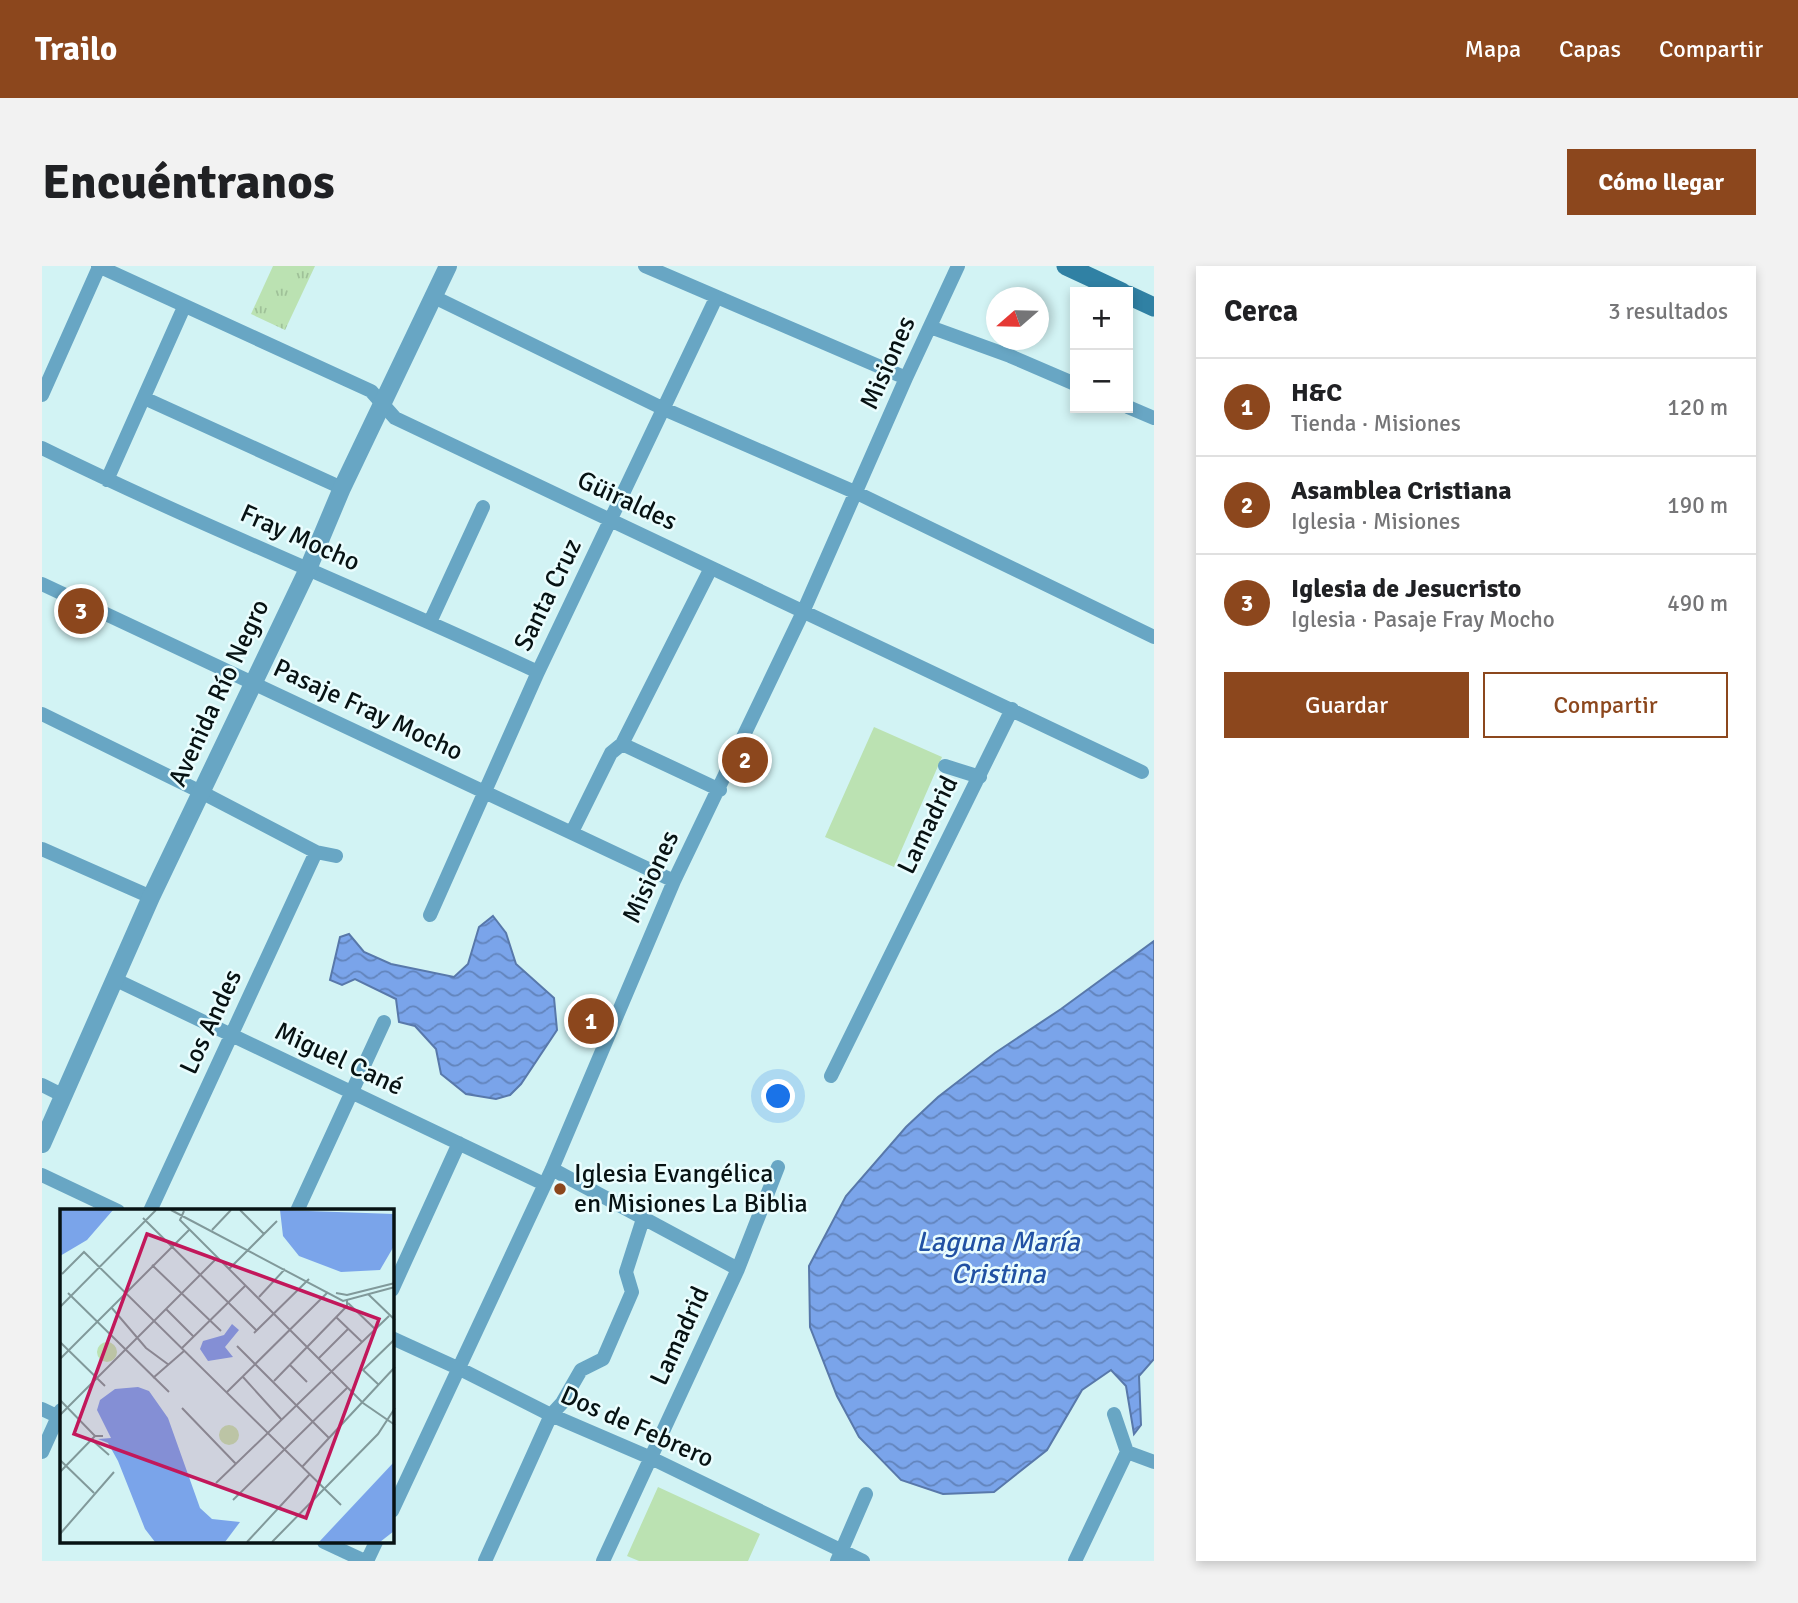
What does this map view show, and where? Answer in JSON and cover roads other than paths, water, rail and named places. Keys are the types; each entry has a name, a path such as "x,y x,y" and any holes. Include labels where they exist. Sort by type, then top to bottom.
{"main road":[{"path":"1066,266 1111,287"},
{"path":"1133,297 1154,307"}],"street":[{"path":"42,395 99,266"},
{"name":"Güiraldes","path":"99,266 371,391 395,418 1142,772"},
{"name":"Avenida Río Negro","path":"42,1144 151,897 448,266"},
{"path":"645,266 906,378"},
{"name":"Misiones","path":"394,1507 552,1169 674,881 720,790 803,612 958,266"},
{"path":"432,296 664,409 857,493 1154,637"},
{"name":"Santa Cruz","path":"430,915 538,672 716,298"},
{"path":"107,480 184,307"},
{"path":"930,327 1010,356 1070,382"},
{"path":"144,398 342,488"},
{"path":"1133,409 1154,418"},
{"name":"Fray Mocho","path":"42,448 107,480 538,672"},
{"path":"430,622 483,507"},
{"path":"572,832 611,753 622,744 711,568"},
{"name":"Pasaje Fray Mocho","path":"42,584 674,881"},
{"name":"Lamadrid","path":"831,1076 1012,709"},
{"path":"42,714 316,852 336,856"},
{"path":"622,744 720,790"},
{"path":"945,766 980,777"},
{"path":"42,849 151,897"},
{"name":"Los Andes","path":"151,1209 316,852"},
{"name":"Miguel Cané","path":"114,979 544,1184"},
{"path":"298,1209 384,1022"},
{"path":"42,1085 64,1096"},
{"path":"394,1286 459,1143"},
{"name":"Lamadrid","path":"603,1561 738,1269 778,1167"},
{"path":"552,1169 738,1269"},
{"path":"42,1175 114,1209"},
{"path":"485,1561 551,1415 562,1403 581,1370 603,1359 632,1292 626,1272 643,1219"},
{"name":"Dos de Febrero","path":"394,1339 460,1368 551,1415 651,1458 839,1556 863,1561"},
{"path":"42,1409 60,1415 42,1452"},
{"path":"1074,1561 1127,1452 1114,1415"},
{"path":"1127,1452 1152,1457"},
{"path":"839,1556 866,1494"},
{"path":"328,1544 366,1561 375,1544"}],"water":[{"path":"493,916 506,933 516,964 554,998 557,1030 521,1084 510,1095 496,1099 466,1094 441,1074 436,1049 415,1026 399,1022 396,999 355,979 342,985 330,980 340,937 349,934 364,952 391,964 454,977 468,964 479,927"},
{"name":"Laguna María Cristina","path":"1154,941 1154,1359 1139,1376 1141,1425 1134,1434 1126,1386 1111,1370 1082,1390 1047,1450 994,1492 943,1494 901,1480 859,1437 837,1396 810,1327 809,1266 846,1196 906,1127 938,1097 995,1053"}],"place":[{"name":"Iglesia de Jesucristo","path":"81,611"},
{"name":"Asamblea Cristiana","path":"745,760"},
{"name":"H&C","path":"591,1021"},
{"name":"Iglesia Evangélica en Misiones La Biblia","path":"560,1189"}]}
